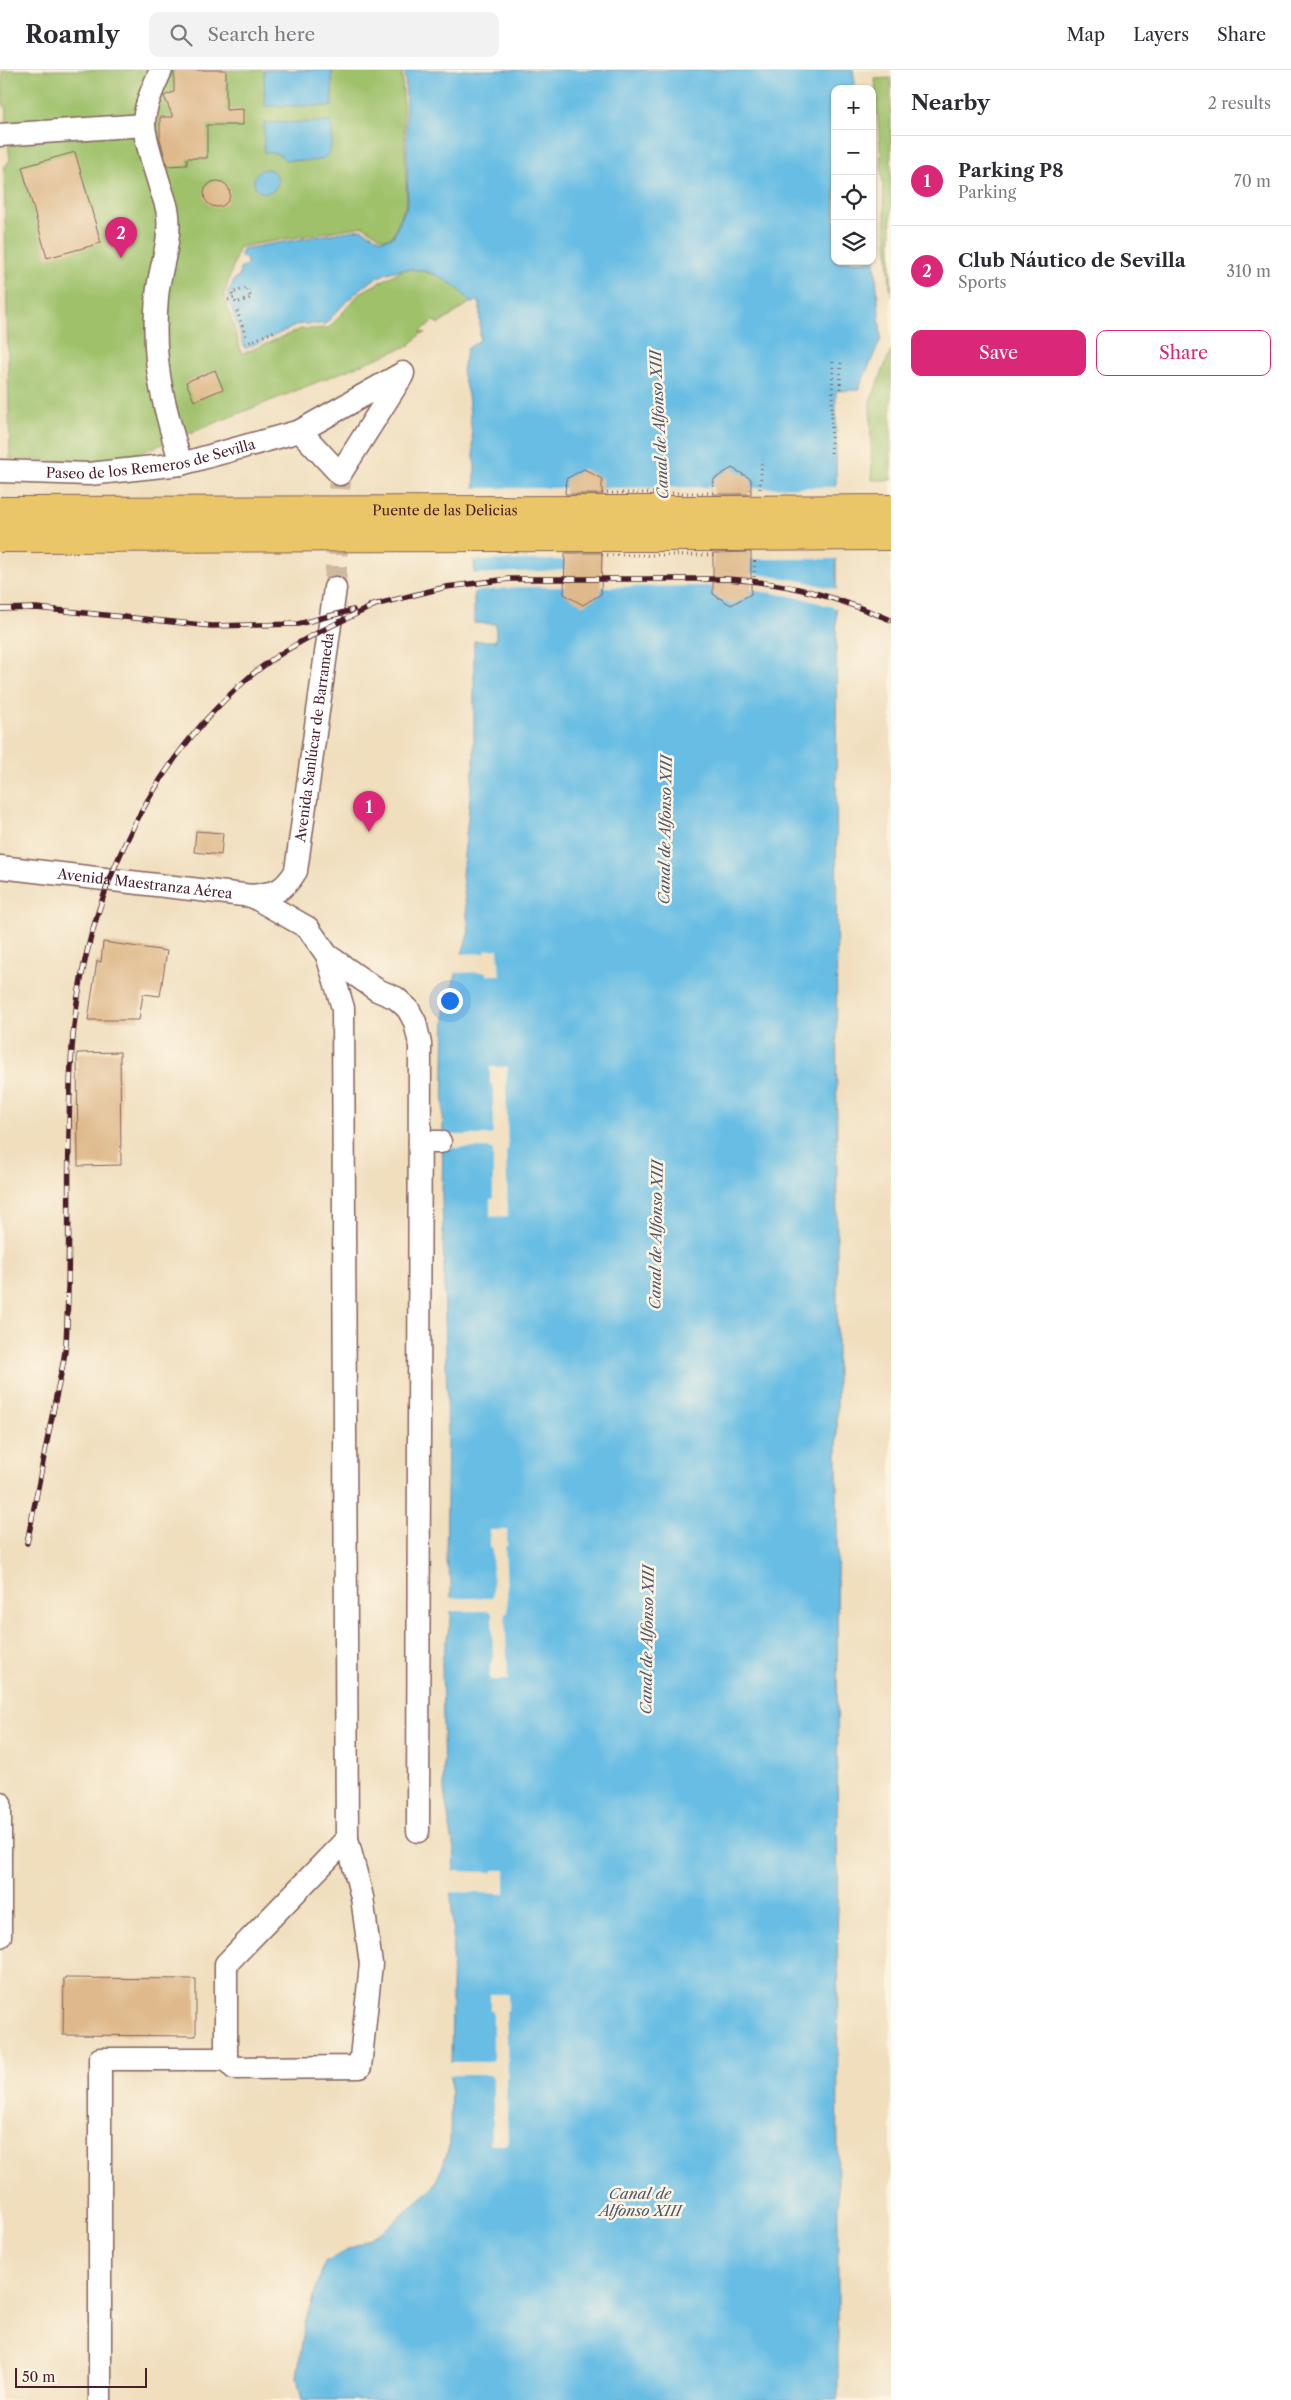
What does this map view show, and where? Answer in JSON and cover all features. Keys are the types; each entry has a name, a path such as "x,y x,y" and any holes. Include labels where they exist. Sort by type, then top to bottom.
{"main road":[{"name":"Puente de las Delicias","path":"0,511 891,509"},
{"name":"Puente de las Delicias","path":"0,538 891,536"}],"street":[{"path":"161,70 152,92 144,125 159,185 166,199 169,217 167,252 157,291 155,354 162,401 181,464"},
{"path":"0,135 144,125"},
{"name":"Paseo de los Remeros de Sevilla","path":"0,471 89,474 181,464 300,431 403,373 340,474 300,431"},
{"name":"Avenida Sanlúcar de Barrameda","path":"287,885 296,871 335,588"},
{"name":"Avenida Maestranza Aérea","path":"0,867 252,896 275,893 287,885"},
{"path":"100,2400 100,2059 226,2060 234,2068 360,2067 371,1964 362,1897 347,1839 344,1008 327,955 308,928 252,896"},
{"path":"327,955 377,990 396,998 408,1009 415,1022 420,1044 430,1142 418,1831"},
{"path":"0,1804 0,1936"},
{"path":"226,2060 226,1964 347,1839"}],"path":[{"path":"248,288 251,298 236,303 234,298 232,293 248,288"},
{"path":"228,300 234,298"},
{"path":"237,311 247,339"},
{"path":"245,344 274,331"},
{"path":"831,453 834,359"},
{"path":"840,389 841,359"}],"green space":[{"path":"2,70 402,70 407,203 392,237 384,239 363,226 239,247 224,295 242,354 301,329 329,328 360,293 404,269 420,270 440,276 457,286 471,302 439,324 433,321 420,332 426,333 421,334 410,345 115,463 10,459 4,168 10,160 6,127 7,109 3,104"},
{"path":"891,78 891,297 876,85 875,79"},
{"path":"891,350 891,480 872,480 870,402"}],"water":[{"path":"264,70 332,70 332,106 265,106"},
{"name":"Canal de Alfonso XIII","path":"405,70 853,70 855,85 831,85 831,265 875,265 881,339 858,390 836,391 838,2400 302,2400 297,2377 305,2322 325,2262 380,2233 434,2186 450,2143 453,1928 451,1894 455,1856 444,1791 442,1660 451,1620 451,1579 446,1563 448,1438 442,1195 445,1011 469,931 462,875 474,760 474,641 496,641 496,624 474,623 475,466 468,395 462,371 467,349 480,340 480,303 476,301 473,304 460,291 432,274 418,270 403,269 373,280 358,291 325,324 300,324 245,349 227,295 235,278 239,278 240,269 247,265 247,260 241,256 242,249 361,229 382,240 393,237 408,203"},
{"path":"332,122 331,147 328,154 323,158 309,161 285,160 276,154 264,153 264,123"},
{"path":"266,169 274,173 278,181 274,189 266,193 258,189 254,181 258,173"}],"pier":[{"path":"732,468 751,488 839,487 839,559 751,559 751,573 802,581 839,590 839,609 802,598 751,590 751,594 731,605 713,594 712,586 602,587 601,594 583,605 564,594 564,587 517,587 472,592 472,574 564,570 565,560 472,560 473,488 565,488 566,479 584,469 602,479 602,488 713,487 714,479"},
{"path":"498,949 500,975 486,975 486,972 454,973 460,954 485,953 486,950"},
{"path":"490,1067 508,1067 506,1084 508,1150 506,1150 508,1216 490,1217 490,1199 493,1199 493,1150 490,1148 448,1148 448,1135 490,1135 493,1133 493,1084 490,1084"},
{"path":"490,1530 507,1530 507,1546 505,1547 508,1613 505,1613 508,1680 490,1680 490,1663 493,1662 492,1613 490,1611 449,1611 449,1598 489,1598 493,1596"},
{"path":"493,1870 505,1870 505,1894 448,1892 451,1871 493,1872"},
{"path":"490,1994 508,1994 508,2010 506,2011 508,2077 506,2077 508,2144 490,2144 491,2127 493,2126 493,2077 490,2075 448,2075 448,2062 490,2062 493,2060 493,2011 490,2011"}],"building":[{"path":"174,70 226,70 226,110 243,109 243,125 207,125 207,158 187,158 187,165 167,166 160,139 160,117 173,117 164,96 174,92"},
{"path":"75,152 101,243 47,258 22,167"},
{"path":"217,181 226,185 230,194 226,203 217,207 208,203 204,194 208,185"},
{"path":"215,370 223,389 194,401 186,382"},
{"path":"732,468 751,479 751,494 713,494 714,479"},
{"path":"584,469 602,479 602,494 565,494 566,479"},
{"path":"751,552 751,594 731,605 713,594 713,553"},
{"path":"565,553 602,553 601,594 583,605 564,594"},
{"path":"196,831 223,833 221,855 194,852"},
{"path":"103,942 167,951 160,996 143,994 139,1020 88,1020 97,961 101,962"},
{"path":"120,1052 121,1165 78,1166 77,1053"},
{"path":"64,1978 196,1979 196,2036 63,2035"}],"tunnel":[{"path":"335,588 340,474"}],"railway":[{"path":"370,606 446,587 509,579 727,579 791,587 849,604 891,620"},
{"path":"27,1543 65,1352 68,1306 69,1122 72,1048 78,996 89,945 104,895 124,846 148,800 177,756 210,716 247,679 277,656 309,637 377,604"},
{"path":"0,609 36,608 212,626 298,624 353,610"}],"place":[{"name":"Club Náutico de Sevilla","path":"121,258"},
{"name":"Parking P8","path":"369,832"}]}
